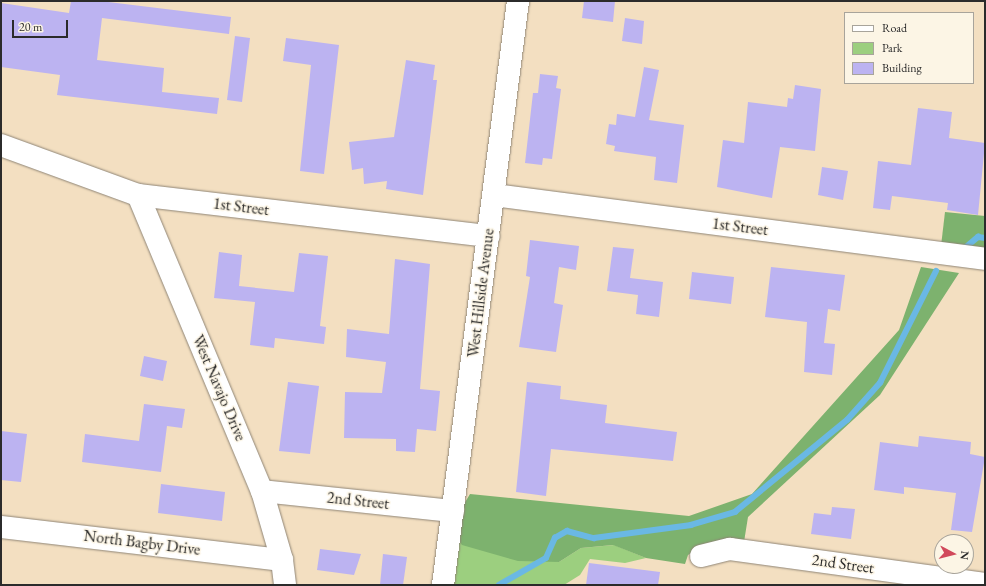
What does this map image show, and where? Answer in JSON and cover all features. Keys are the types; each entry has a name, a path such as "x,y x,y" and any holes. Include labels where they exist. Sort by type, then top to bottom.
{"street":[{"name":"West Hillside Avenue","path":"443,585 518,1"},
{"name":"1st Street","path":"1,145 138,195 489,236"},
{"name":"West Navajo Drive","path":"138,195 262,491 282,560 285,585"},
{"name":"1st Street","path":"494,195 985,259"},
{"name":"2nd Street","path":"262,491 453,511"},
{"name":"North Bagby Drive","path":"1,526 282,560"},
{"name":"2nd Street","path":"701,556 730,549 985,584"}],"green space":[{"path":"945,212 985,216 985,252 941,246"},
{"path":"921,267 959,273 880,395 748,517 744,542 701,547 688,555 685,564 646,558 613,545 581,548 559,562 518,561 462,545 455,535 458,514 470,494 689,516 752,494 899,330"},
{"path":"455,535 559,562 581,548 614,545 646,558 625,563 590,559 580,575 564,585 450,585"}],"building":[{"path":"71,1 100,1 231,17 229,34 102,18 97,60 164,68 162,92 219,98 217,114 57,95 60,75 1,67 1,3 69,13"},
{"path":"584,1 615,1 613,22 582,18"},
{"path":"625,18 644,21 642,44 622,41"},
{"path":"235,36 250,38 242,102 227,100"},
{"path":"286,38 339,45 324,174 300,171 311,65 283,61"},
{"path":"406,60 435,65 433,80 437,80 423,195 386,189 387,181 364,184 363,168 352,170 349,142 394,137"},
{"path":"644,67 659,70 649,120 684,125 677,183 654,180 656,157 614,151 615,146 606,144 609,124 616,125 617,114 635,117"},
{"path":"540,74 558,76 556,88 561,89 552,159 543,158 542,165 525,163 533,93 538,93"},
{"path":"795,85 821,89 815,151 780,147 772,198 717,187 723,140 744,143 748,102 787,107 788,98 793,99"},
{"path":"918,108 952,112 949,138 985,143 978,215 947,210 948,203 892,196 890,210 873,208 878,161 911,165"},
{"path":"822,167 848,171 843,200 818,195"},
{"path":"530,240 579,246 576,270 559,267 554,303 563,305 556,352 519,347 530,277 526,276"},
{"path":"613,247 634,249 630,278 663,282 659,317 636,314 638,295 607,291"},
{"path":"219,252 242,255 239,286 294,292 299,253 328,256 320,326 326,327 324,344 275,338 274,348 250,345 255,302 214,298"},
{"path":"395,259 430,264 420,389 440,391 436,431 417,429 415,452 396,451 396,439 344,438 345,392 382,393 386,362 346,357 347,329 389,334"},
{"path":"771,267 845,275 840,311 828,309 824,343 835,344 832,375 804,372 807,322 765,317"},
{"path":"692,272 734,277 731,304 689,299"},
{"path":"144,356 167,361 163,381 140,376"},
{"path":"288,382 319,386 310,454 279,451"},
{"path":"527,382 561,386 560,399 607,405 605,423 677,432 673,461 551,449 546,496 516,492"},
{"path":"144,404 185,409 182,428 167,426 161,472 82,462 85,434 139,441"},
{"path":"1,431 27,434 21,482 1,480"},
{"path":"919,436 971,442 970,454 985,457 972,532 951,530 956,493 904,487 904,494 874,490 880,442 918,447"},
{"path":"161,484 225,492 222,521 158,513"},
{"path":"832,507 855,509 851,539 811,534 814,513 831,515"},
{"path":"320,549 361,554 354,575 317,570"},
{"path":"383,554 407,557 403,585 380,585"},
{"path":"589,563 660,572 658,585 586,585"}],"waterway":[{"path":"966,247 978,237 985,238"},
{"path":"499,585 546,558 555,538 567,531 594,538 691,525 735,512 847,420 880,383 936,271"}]}
